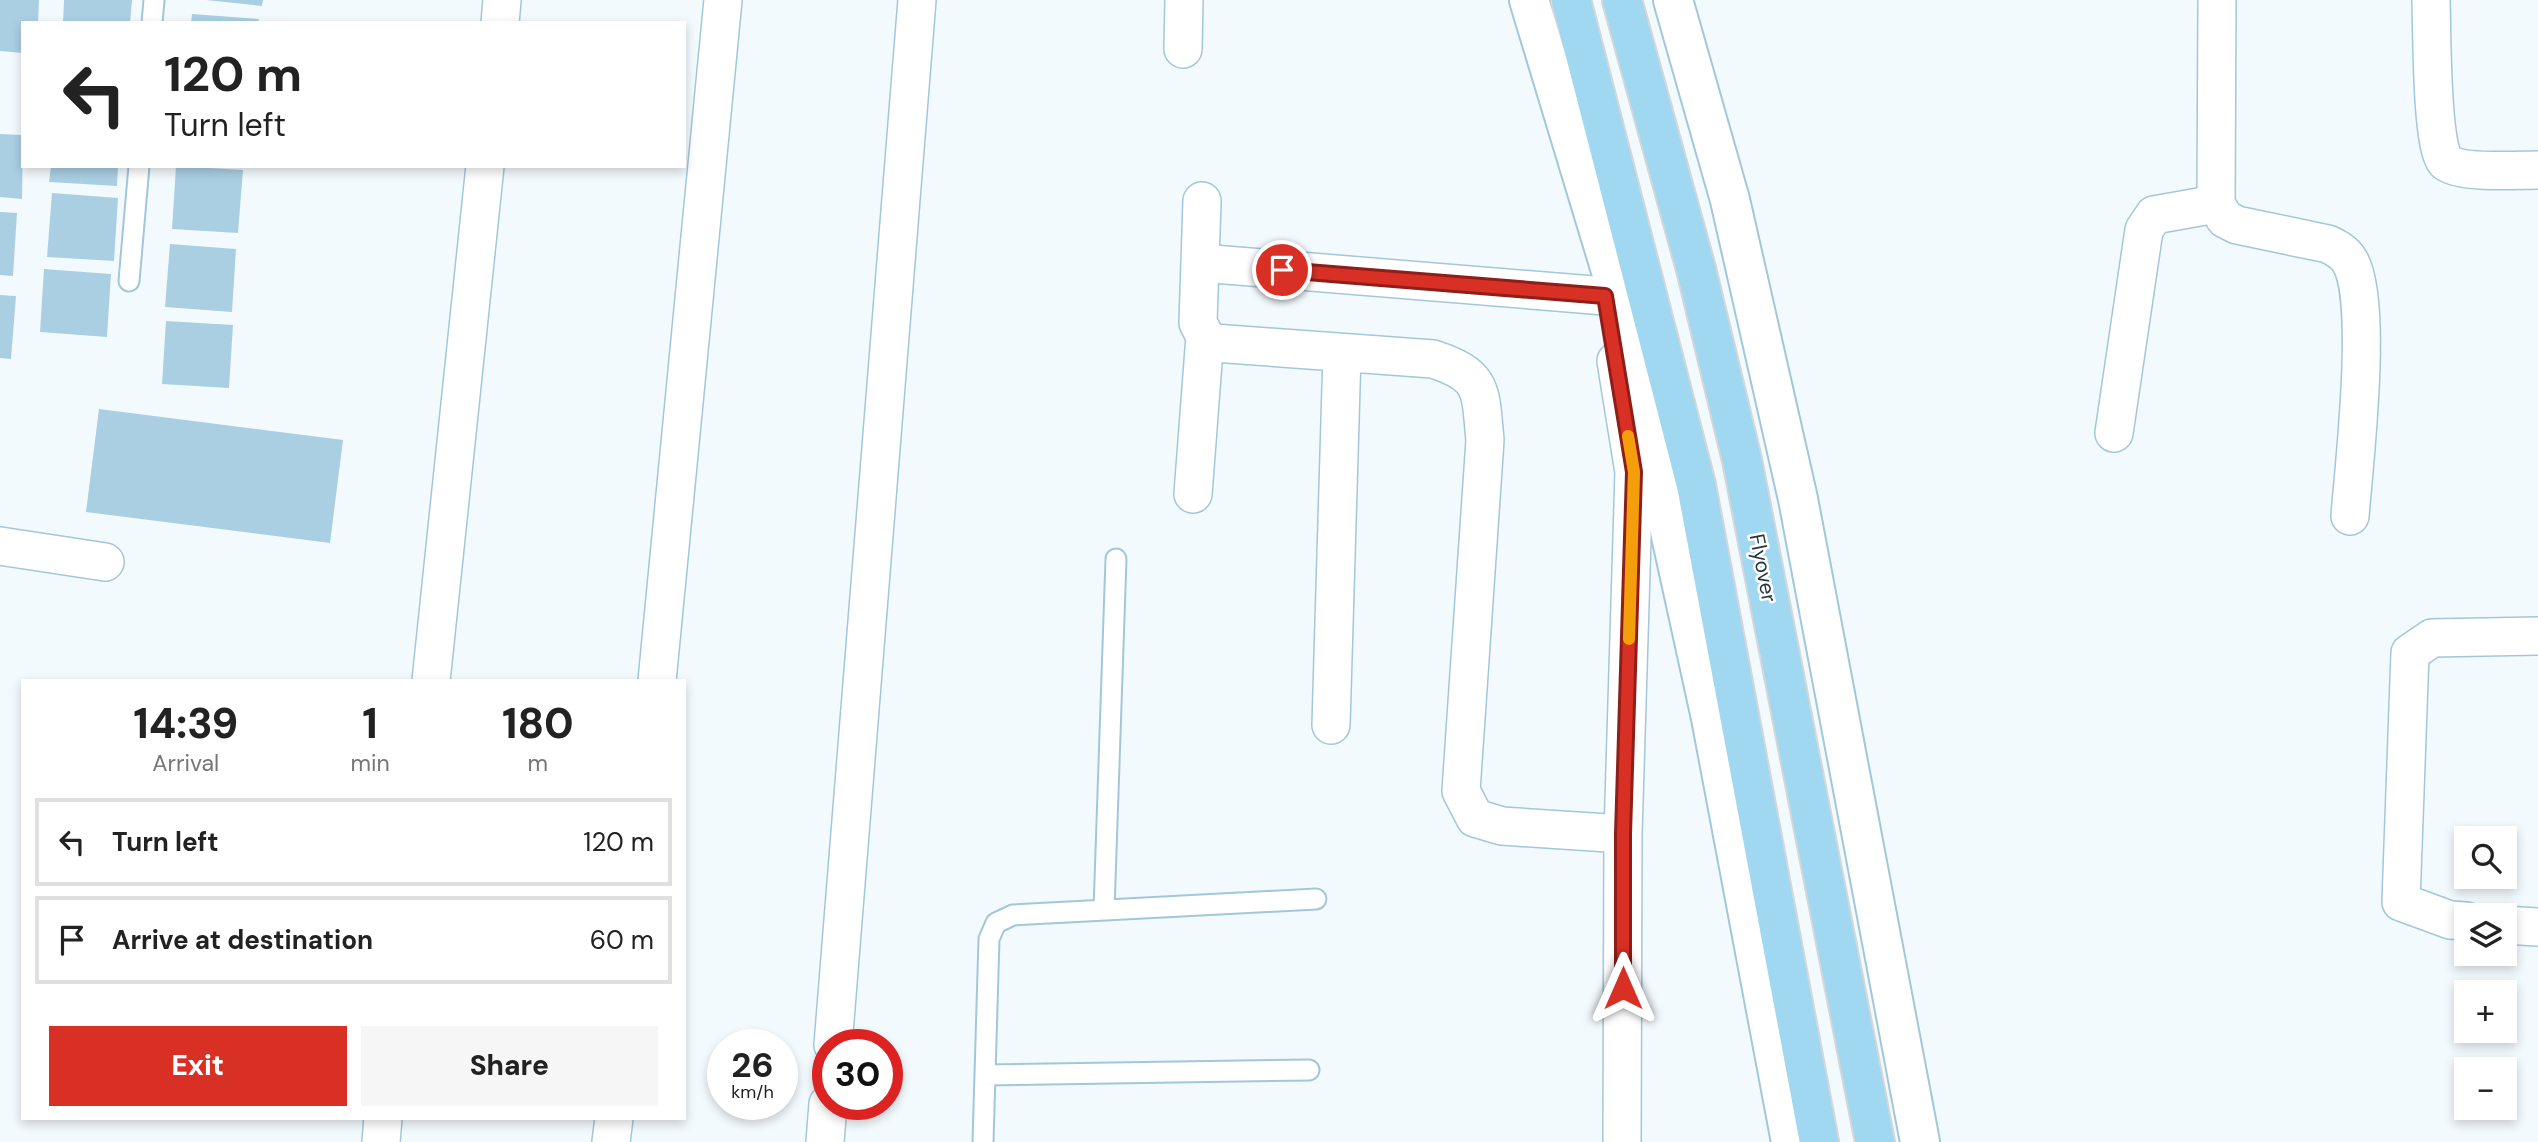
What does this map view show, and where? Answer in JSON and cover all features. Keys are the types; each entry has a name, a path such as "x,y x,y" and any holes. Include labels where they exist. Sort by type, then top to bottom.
{"main road":[{"path":"1571,0 1696,485 1819,1142"},
{"name":"Flyover","path":"1622,0 1696,269 1742,460 1875,1142"}],"street":[{"path":"500,21 502,0"},
{"path":"657,679 723,0"},
{"path":"834,1029 918,0"},
{"path":"1183,49 1184,0"},
{"path":"1530,0 1612,295 1712,718 1791,1142"},
{"path":"1673,0 1730,200 1798,499 1920,1142"},
{"path":"2217,0 2216,204 2225,219 2237,225 2328,244 2341,251 2350,261 2362,324 2350,516"},
{"path":"2431,0 2436,121 2442,157 2447,163 2466,168 2538,170"},
{"path":"431,679 485,168"},
{"path":"1202,201 1198,323 1205,336 1214,343 1433,359 1461,368 1480,390 1485,440 1461,792 1475,818 1502,826 1623,834"},
{"path":"2114,433 2144,230 2154,215 2216,204"},
{"path":"1200,263 1612,295"},
{"path":"1612,295 1634,472 1623,834 1622,1142"},
{"path":"1193,494 1205,336"},
{"path":"1331,725 1342,353"},
{"path":"0,546 104,562"},
{"path":"2454,920 2401,902 2410,653 2432,638 2538,636"},
{"path":"2517,926 2538,927"},
{"path":"380,1142 383,1120"},
{"path":"611,1142 614,1120"},
{"path":"825,1142 827,1120"}],"lane":[{"path":"152,21 154,0"},
{"path":"129,281 139,168"},
{"path":"1104,910 1116,559"},
{"path":"983,1142 989,939 996,923 1013,915 1316,899"},
{"path":"985,1075 1309,1070"}],"building":[{"path":"0,0 39,0 38,21 21,21 21,53 0,51"},
{"path":"64,0 132,0 130,21 63,21"},
{"path":"206,0 263,0 262,6"},
{"path":"192,14 259,19 258,21 191,21"},
{"path":"0,134 21,135 22,199 0,197"},
{"path":"51,168 118,168 117,186 49,182"},
{"path":"176,168 243,170 238,233 172,229"},
{"path":"52,193 118,198 114,261 47,257"},
{"path":"0,212 17,213 13,276 0,275"},
{"path":"170,244 236,249 232,312 165,307"},
{"path":"44,269 111,274 107,337 40,332"},
{"path":"0,295 16,296 11,359 0,358"},
{"path":"166,321 233,325 229,388 162,384"},
{"path":"99,409 343,440 330,543 86,512"}],"slow traffic":[{"path":"1628,436 1634,472 1629,639"}],"route":[{"path":"1282,270 1605,296 1634,472 1623,834 1623,988"}]}
